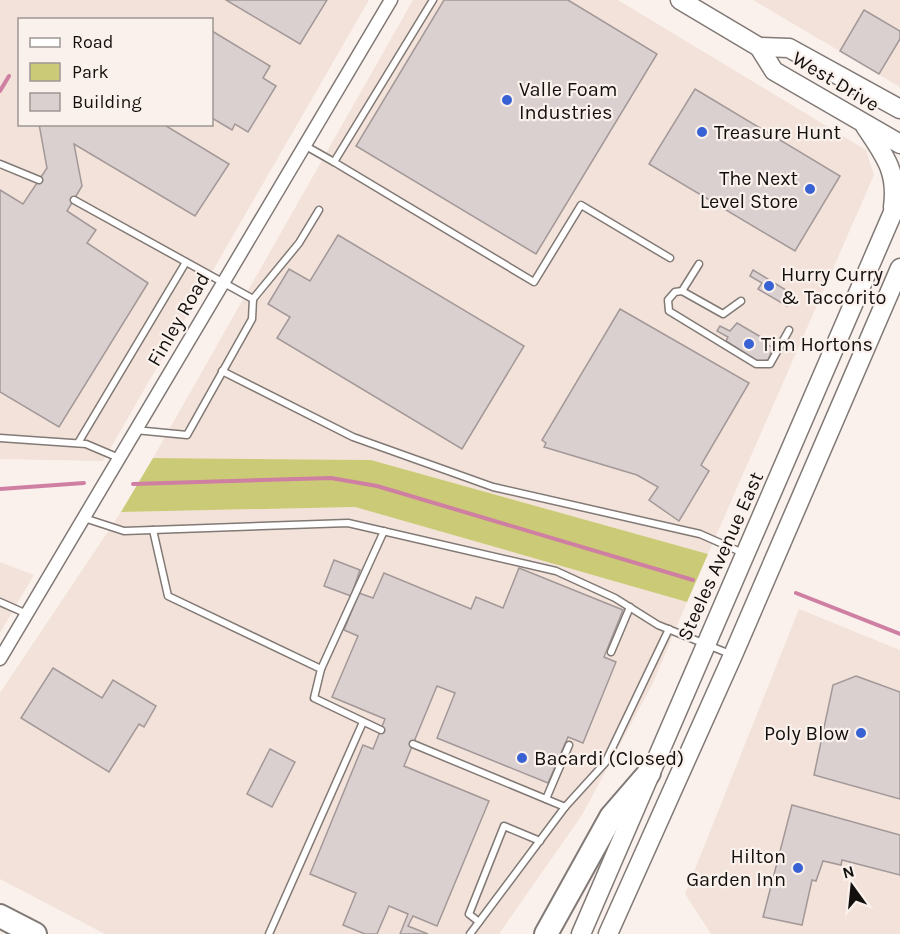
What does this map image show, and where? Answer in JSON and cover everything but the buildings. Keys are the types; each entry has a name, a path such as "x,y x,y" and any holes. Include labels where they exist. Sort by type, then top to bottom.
{"highway":[{"path":"546,934 611,817 649,773"},
{"path":"0,916 34,934"}],"main road":[{"name":"West Drive","path":"680,0 759,47 774,71 900,144"},
{"name":"West Drive","path":"759,47 789,48 895,102"},
{"path":"864,124 888,163 896,187 891,216"},
{"name":"Steeles Avenue East","path":"581,934 900,196"},
{"path":"608,934 733,655 900,268"}],"street":[{"name":"Finley Road","path":"0,659 391,0"}],"lane":[{"path":"334,162 433,0"},
{"path":"304,145 534,282 581,205 670,258"},
{"path":"0,164 39,180"},
{"path":"74,200 253,299"},
{"path":"135,430 187,435 252,320 253,299 299,243 319,210"},
{"path":"78,443 186,262"},
{"path":"682,291 699,264"},
{"path":"741,301 723,314 682,291 675,292 668,300 669,311 756,364 770,364 789,330"},
{"path":"222,371 352,438 493,487 700,534 746,554"},
{"path":"0,438 86,444 119,458"},
{"path":"84,518 124,531 348,523 556,570 669,629 733,655"},
{"path":"153,530 168,596 321,669"},
{"path":"381,730 314,698 321,669 384,531"},
{"path":"0,602 27,614"},
{"path":"610,652 630,607"},
{"path":"470,934 566,807 605,763 669,629"},
{"path":"269,934 363,722"},
{"path":"413,744 566,807"},
{"path":"546,799 569,746"},
{"path":"479,922 470,914 504,826 540,841"}],"shaded area":[{"path":"0,0 369,0 103,461 0,459"},
{"path":"413,0 618,0 866,150 874,175 708,554 371,460 153,458"},
{"path":"753,0 900,0 900,87"},
{"path":"355,507 687,602 653,683 582,815 499,934 105,934 0,879 0,693 121,512"},
{"path":"0,562 34,575 0,633"},
{"path":"799,609 900,650 900,934 711,934 685,894"}],"green space":[{"path":"153,458 371,460 708,554 687,602 355,507 121,512"}],"waterway":[{"path":"0,91 9,76"},
{"path":"133,484 331,478 377,486 693,580"},
{"path":"0,489 84,483"},
{"path":"796,593 900,634"}],"place":[{"name":"Valle Foam Industries","path":"507,100"},
{"name":"Treasure Hunt","path":"702,132"},
{"name":"The Next Level Store","path":"810,189"},
{"name":"Hurry Curry & Taccorito","path":"769,286"},
{"name":"Tim Hortons","path":"749,344"},
{"name":"Poly Blow","path":"861,733"},
{"name":"Bacardi (Closed)","path":"522,758"},
{"name":"Hilton Garden Inn","path":"798,868"}]}
